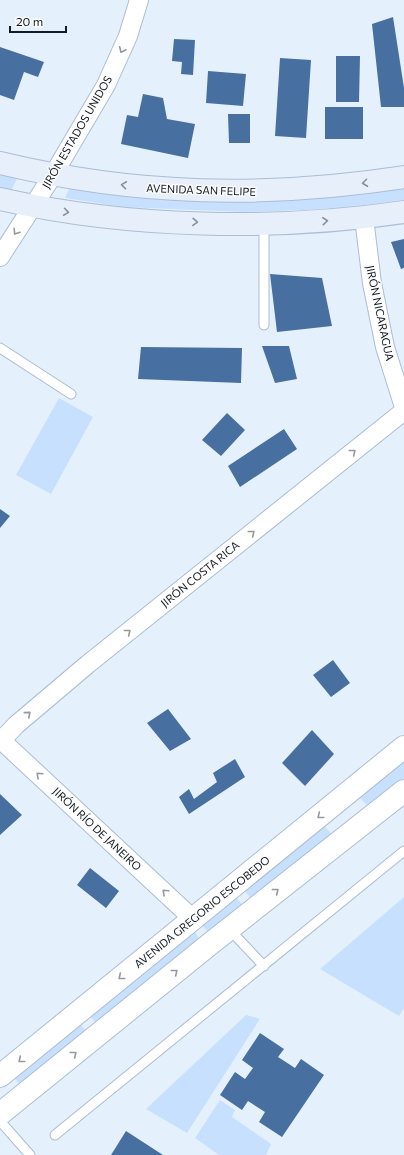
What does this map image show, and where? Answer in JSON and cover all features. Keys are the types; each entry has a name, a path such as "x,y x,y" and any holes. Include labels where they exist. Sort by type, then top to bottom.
{"main road":[{"name":"AVENIDA SAN FELIPE","path":"0,163 53,175 172,190 259,192 316,188 404,177"},
{"path":"0,199 86,215 212,223 321,222 404,212"}],"street":[{"name":"JIRÓN ESTADOS UNIDOS","path":"0,257 53,175 106,85 128,36 139,0"},
{"name":"JIRÓN NICARAGUA","path":"364,218 372,283 385,347 404,407"},
{"name":"JIRÓN COSTA RICA","path":"0,740 88,664 404,411"},
{"name":"JIRÓN RÍO DE JANEIRO","path":"0,740 193,919"},
{"name":"AVENIDA GREGORIO ESCOBEDO","path":"0,1076 404,747"},
{"path":"363,780 360,792 365,803 370,807 383,808"},
{"path":"0,1114 229,929 404,791"},
{"path":"338,801 348,801 356,807 361,815 360,825"}],"lane":[{"path":"264,223 264,325"},
{"path":"0,348 71,394"},
{"path":"55,1135 404,851"},
{"path":"229,929 264,966"},
{"path":"0,1121 30,1155"}],"shaded area":[{"path":"0,165 21,170 11,191 0,188"},
{"path":"74,178 122,184 404,178 404,200 333,209 245,212 123,207 65,198"},
{"path":"59,398 93,417 51,494 16,475"},
{"path":"404,759 404,778 369,807 359,797"},
{"path":"322,823 335,838 254,902 243,889"},
{"path":"234,895 245,908 212,936 201,924"},
{"path":"404,897 404,1008 399,1016 320,969"},
{"path":"193,929 201,941 97,1024 86,1012"},
{"path":"246,1015 260,1019 187,1133 146,1109"},
{"path":"75,1018 86,1031 21,1086 10,1072"},
{"path":"220,1100 235,1110 232,1117 271,1144 266,1155 219,1155 195,1138"}],"building":[{"path":"393,17 404,88 404,107 381,107 372,24"},
{"path":"174,39 195,40 193,75 181,74 182,62 172,61"},
{"path":"0,47 44,62 38,77 24,72 14,100 0,95"},
{"path":"336,56 360,56 359,102 336,102"},
{"path":"280,58 311,60 306,138 275,136"},
{"path":"208,71 246,74 243,106 206,103"},
{"path":"143,94 163,98 167,119 195,124 188,158 121,144 127,115 138,117"},
{"path":"325,107 363,107 363,139 325,139"},
{"path":"228,114 250,114 250,143 229,143"},
{"path":"404,239 404,268 401,269 391,242"},
{"path":"270,274 322,278 332,326 277,332"},
{"path":"262,346 289,346 297,379 275,383"},
{"path":"141,347 242,348 241,383 138,379"},
{"path":"227,413 245,430 221,456 202,440"},
{"path":"284,429 297,449 240,487 228,466"},
{"path":"0,509 10,516 0,528"},
{"path":"333,660 350,683 331,697 313,675"},
{"path":"168,709 191,739 170,751 147,723"},
{"path":"312,730 334,754 305,786 282,763"},
{"path":"235,759 245,777 189,814 179,797 189,789 194,799 217,782 213,773"},
{"path":"0,794 22,815 0,835"},
{"path":"90,868 119,891 106,908 77,885"},
{"path":"260,1033 284,1049 278,1057 295,1068 301,1059 324,1075 282,1137 259,1122 265,1112 248,1101 242,1110 220,1095 235,1072 245,1079 253,1068 242,1060"},
{"path":"126,1131 163,1155 111,1155"}]}
